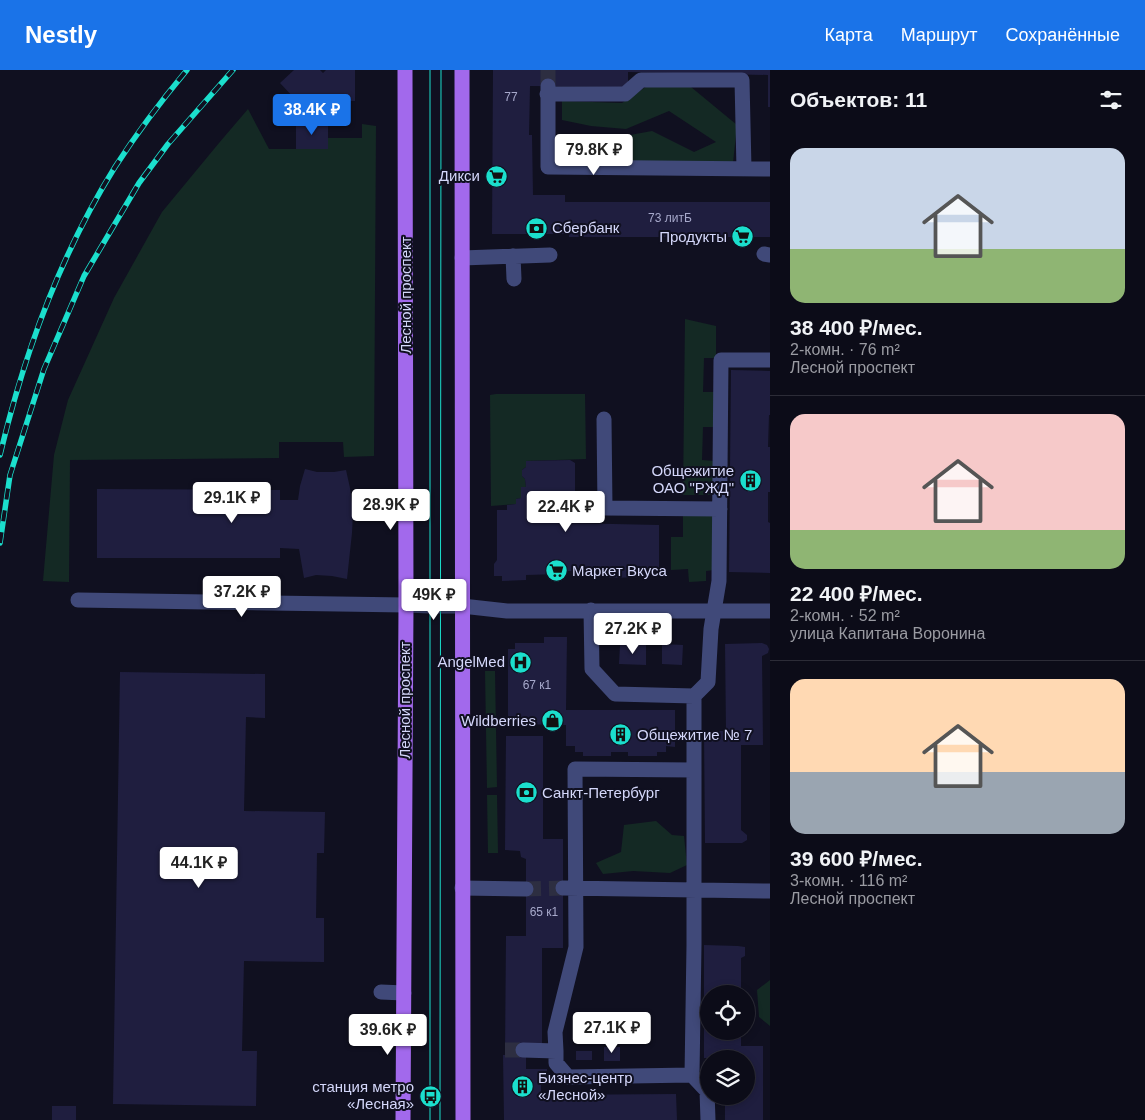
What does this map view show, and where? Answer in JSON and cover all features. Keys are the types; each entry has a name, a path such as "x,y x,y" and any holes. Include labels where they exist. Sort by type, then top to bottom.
{"main road":[{"name":"Лесной проспект","path":"403,1120 406,605 405,70"},
{"path":"462,70 463,1120"}],"street":[{"path":"744,169 742,80 641,80 625,94 547,90 548,167 744,169 770,169"},
{"path":"462,258 550,255"},
{"path":"514,256 514,279"},
{"path":"708,1120 707,1091 692,1075 694,696 708,682 713,610 719,581 721,360 770,360"},
{"path":"604,419 605,508 720,509"},
{"path":"78,600 462,606 507,611 770,611"},
{"path":"591,610 592,669 615,694 694,696"},
{"path":"692,1075 568,1077 556,1063 555,1032 576,947 570,888 575,769 694,770"},
{"path":"462,888 526,889"},
{"path":"570,888 770,891"},
{"path":"380,992 404,993"},
{"path":"523,1050 556,1051"}],"green space":[{"path":"650,84 691,87 737,125 733,163 591,161 586,134 619,137 652,131 694,152 716,142 669,111 626,129 591,126 562,120 562,101 622,103"},
{"path":"248,109 269,149 328,149 328,138 362,138 362,124 376,126 374,456 344,457 343,442 279,442 279,458 70,460 69,582 43,581 54,455 68,400 114,298 162,212"},
{"path":"685,319 716,326 716,358 704,358 703,392 715,392 715,427 703,427 702,460 714,461 715,495 683,495"},
{"path":"585,394 586,459 526,461 526,467 522,470 522,476 525,479 526,487 521,488 521,498 516,499 516,504 491,506 490,395"},
{"path":"683,509 715,509 714,570 706,571 706,581 689,582 688,569 671,570 671,537 683,537"},
{"path":"485,671 495,671 497,787 487,788"},
{"path":"487,795 497,795 498,853 488,853"},
{"path":"656,821 672,835 684,836 687,865 670,873 633,871 603,874 596,863 621,852 624,825"},
{"path":"770,980 770,1026 759,1017 757,990"}],"building":[{"path":"294,70 320,70 323,73 326,70 355,70 355,101 290,102 294,98 280,83"},
{"path":"493,70 770,70 770,107 768,107 768,75 628,72 628,87 530,86 529,135 532,135 533,195 565,195 565,202 770,202 770,237 569,237 569,234 492,234"},
{"path":"296,124 328,124 328,149 296,149"},
{"name":"Общежитие ОАО \"РЖД\"","path":"731,370 770,371 768,447 770,447 770,492 768,492 768,522 770,523 770,573 729,572"},
{"path":"570,460 575,463 575,494 570,493 568,523 659,525 659,572 649,572 649,577 606,578 605,571 562,571 560,574 526,575 526,580 502,581 502,576 494,576 494,564 497,560 497,510 507,510 507,505 516,504 516,499 521,498 521,487 526,487 522,470 526,467 526,461"},
{"path":"305,469 317,472 346,470 353,512 347,579 316,575 304,578 299,549 280,548 280,558 97,558 97,489 280,490 280,500 298,500"},
{"path":"544,637 567,637 566,710 675,710 675,747 666,746 666,752 657,752 657,756 628,756 628,752 611,752 611,756 583,756 583,752 575,752 575,746 566,746 566,725 513,724 513,716 508,716 508,649 515,649 515,643 544,643"},
{"path":"762,643 767,645 769,649 768,653 762,656 763,745 741,745 741,830 747,835 747,840 742,843 705,843 704,731 726,731 725,644"},
{"path":"662,644 683,645 682,665 662,664"},
{"path":"620,645 646,645 646,665 619,664"},
{"path":"120,672 265,674 265,718 246,717 244,811 325,812 324,853 317,853 316,918 324,918 324,962 244,961 242,1051 257,1051 256,1106 113,1104"},
{"path":"506,736 543,736 543,839 563,839 563,948 542,948 542,1045 526,1055 526,1069 547,1069 547,1081 541,1081 541,1095 676,1094 677,1120 504,1120 503,1055 505,1055 506,936 526,936 526,859 521,857 520,851 505,850"},
{"path":"704,945 745,947 745,956 741,958 741,985 704,985"},
{"path":"704,1040 741,1040 741,1046 763,1046 763,1120 725,1120 725,1105 755,1105 755,1050 704,1050"},
{"path":"604,1047 620,1047 620,1061 604,1061"},
{"path":"576,1051 592,1051 592,1060 576,1060"},
{"path":"52,1106 76,1106 76,1120 52,1120"}],"tunnel":[{"path":"548,70 548,86"},
{"path":"526,889 563,888"},
{"path":"505,1050 523,1050"}],"tram line":[{"path":"430,70 430,1120"},
{"path":"440,1120 441,70"}],"railway":[{"path":"0,455 32,343 77,235 95,200 123,154 187,70"},
{"path":"0,543 10,475 44,369 84,276 139,183 168,144 233,70"}],"place":[{"name":"Дикси","path":"496,176"},
{"name":"Сбербанк","path":"536,228"},
{"name":"Продукты","path":"743,237"},
{"name":"Общежитие ОАО \"РЖД\"","path":"750,480"},
{"name":"Маркет Вкуса","path":"556,571"},
{"name":"AngelMed","path":"521,662"},
{"name":"Wildberries","path":"552,721"},
{"name":"Общежитие № 7","path":"621,735"},
{"name":"Санкт-Петербург","path":"526,793"},
{"name":"Бизнес-центр «Лесной»","path":"522,1087"},
{"name":"станция метро «Лесная»","path":"430,1096"}]}
